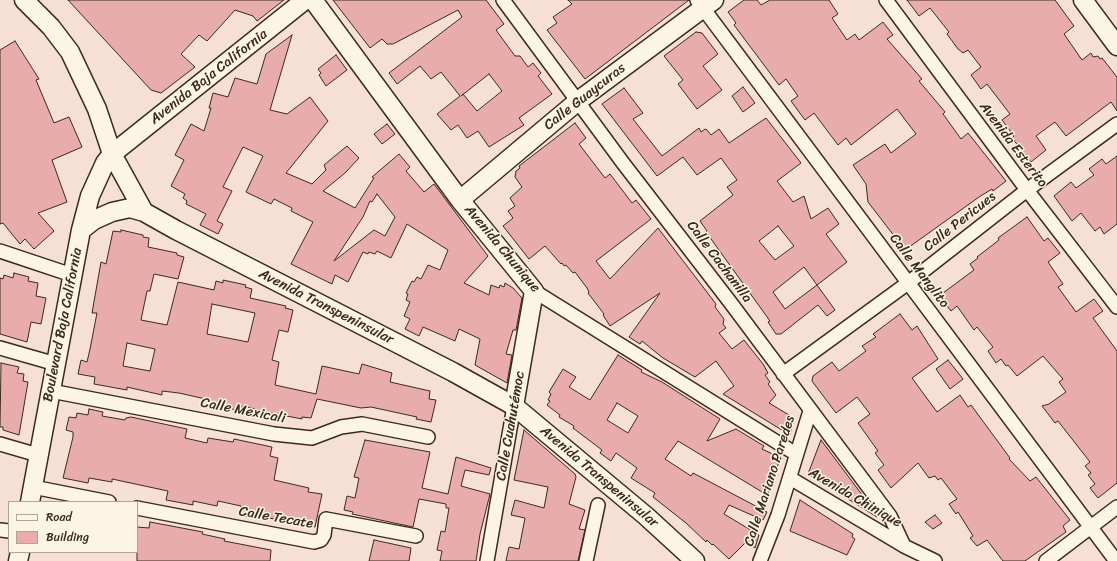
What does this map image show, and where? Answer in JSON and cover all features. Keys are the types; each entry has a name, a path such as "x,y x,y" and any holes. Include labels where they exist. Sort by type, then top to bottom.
{"street":[{"path":"24,0 52,27 70,52 97,109 112,154 144,212"},
{"name":"Avenida Baja California","path":"112,154 305,0"},
{"name":"Avenida Chunique","path":"313,0 460,200 534,291 796,454"},
{"name":"Calle Cachanilla","path":"503,0 890,516 904,546"},
{"name":"Avenida Esterito","path":"886,0 1027,190 1117,307"},
{"path":"1083,0 1117,46"},
{"name":"Calle Guaycuras","path":"460,200 578,101 705,3"},
{"name":"Calle Manglito","path":"705,3 908,283 1116,561"},
{"name":"Calle Pericues","path":"784,374 908,283 1027,190 1117,124"},
{"name":"Boulevard Baja California","path":"31,494 81,230 90,196 105,163 112,154"},
{"path":"81,230 94,220 116,210 130,208 144,212"},
{"name":"Avenida Transpeninsular","path":"144,212 176,230 453,372 514,406 646,516 691,559"},
{"path":"0,251 72,275"},
{"name":"Calle Cuahutémoc","path":"487,561 534,291"},
{"path":"0,348 56,364"},
{"name":"Calle Mexicali","path":"51,391 274,434 312,438 341,427 362,424 428,437"},
{"name":"Calle Mariano Paredes","path":"760,561 767,548 810,411"},
{"path":"0,444 38,455"},
{"name":"Avenida Chinique","path":"790,478 904,546 936,561"},
{"path":"31,494 99,501"},
{"path":"586,561 598,505"},
{"path":"1046,561 1117,507"},
{"name":"Calle Tecate","path":"138,508 314,542 321,540 324,535 326,519 416,536"}],"building":[{"path":"68,0 284,0 257,21 253,16 235,10 207,41 199,35 181,54 195,67 161,93 151,90"},
{"path":"333,0 486,0 504,24 496,30 515,56 520,56 528,67 533,63 541,73 538,76 552,94 519,118 524,125 489,147 478,131 467,138 458,125 451,130 437,114 460,96 441,72 431,79 420,66 397,84 389,73 462,17 458,10 393,44 387,44 382,39 370,48","holes":["489,74 502,91 477,111 463,94"]},
{"path":"568,0 689,0 585,79 547,30 557,23 553,17 572,4"},
{"path":"744,0 757,0 761,5 770,0 829,0 838,14 832,18 847,40 855,34 859,40 883,22 893,35 887,39 922,79 919,81 945,112 943,114 961,139 968,133 1006,181 993,191 992,189 979,197 905,250 868,202 866,184 853,165 885,144 891,153 916,134 897,109 851,145 846,138 838,145 814,113 805,120 791,101 798,96 786,79 779,85 734,25 736,23 728,12"},
{"path":"907,0 1055,0 1074,26 1064,34 1082,60 1091,53 1093,57 1098,56 1100,59 1102,58 1117,77 1117,111 1111,102 1066,136 1055,122 1036,136 1046,150 1031,162 1012,138 1014,136 1002,120 1010,114 987,84 981,89 971,75 981,67 968,50 963,53 958,49 947,34 949,32 930,8 919,16"},
{"path":"696,32 702,33 718,54 703,66 722,90 697,109 678,84 683,80 664,56"},
{"path":"292,35 270,110 287,114 310,97 328,121 286,173 312,184 326,170 324,165 347,146 359,158 345,173 323,191 355,208 374,178 372,177 399,154 410,167 406,171 424,192 434,184 488,256 464,283 489,295 491,285 499,288 500,285 504,287 505,283 513,288 522,298 516,330 513,330 506,354 512,355 507,383 475,365 480,339 459,329 455,341 423,327 419,336 405,329 410,319 404,316 410,302 406,300 408,294 406,293 412,281 414,282 417,277 421,279 428,265 440,270 448,250 407,224 391,258 377,251 375,254 363,252 348,282 335,275 332,284 291,264 313,222 291,211 292,208 274,199 271,204 246,192 263,156 243,147 223,187 232,191 217,221 223,224 218,234 200,225 206,214 186,204 187,201 183,198 185,194 171,186 184,160 175,155 191,124 204,131 211,108 209,108 213,93 228,97 235,78 257,84 266,54","holes":["377,194 395,217 385,236 374,230 334,261 363,217 370,201 372,202"]},
{"path":"15,41 39,79 36,80 54,123 69,117 82,147 52,160 67,202 38,213 54,231 34,249 25,239 20,244 3,223 0,224 0,50"},
{"path":"336,55 347,70 326,86 319,75 321,73 318,69"},
{"path":"743,87 755,103 743,112 732,96"},
{"path":"624,88 643,113 633,119 662,156 699,128 701,132 705,129 711,135 719,129 729,143 766,118 801,163 777,181 793,202 804,196 811,219 828,208 839,224 826,234 847,262 817,285 835,310 827,316 818,305 781,334 776,334 768,322 770,321 706,232 707,231 700,221 733,195 727,187 737,180 721,158 697,175 683,157 657,176 602,104","holes":["778,226 794,246 775,260 759,241","804,267 817,285 785,309 773,292"]},
{"path":"575,123 586,138 579,144 605,178 610,174 632,203 636,200 651,219 596,261 610,279 658,228 716,304 715,307 724,319 723,324 726,328 719,333 732,349 744,340 763,364 768,373 765,375 770,382 768,384 776,395 769,403 794,418 790,435 723,394 734,386 716,361 695,377 663,358 642,341 640,344 629,337 660,293 610,326 603,315 604,314 588,293 587,288 575,272 573,273 566,265 564,266 562,263 561,264 545,246 529,259 503,226 513,218 508,211 515,206 510,198 522,187 515,177 516,171 520,168 519,166"},
{"path":"387,124 395,134 382,144 374,134"},
{"path":"1117,156 1117,224 1104,234 1100,227 1095,231 1081,213 1072,221 1054,196 1071,182 1076,188 1094,175 1089,169 1102,159 1106,164"},
{"path":"1027,217 1044,241 1048,238 1060,253 1048,262 1063,284 1058,287 1076,312 1094,299 1103,311 1093,318 1117,351 1117,483 1098,498 1090,488 1095,484 1088,475 1091,473 1085,466 1090,462 1058,421 1055,423 1042,406 1049,404 1066,392 1059,382 1063,379 1043,356 1017,376 1001,359 996,363 988,351 993,347 977,327 974,330 957,306 951,311 939,296 974,270 970,264 978,258 977,257 999,240 998,238"},
{"path":"121,230 143,235 143,237 149,238 148,247 177,253 177,255 184,257 178,279 154,274 150,291 147,291 141,320 167,325 178,282 214,290 216,281 223,283 223,280 246,285 245,287 252,289 250,298 286,306 285,308 293,310 288,332 279,330 272,360 279,362 275,385 316,394 322,366 359,374 362,364 392,373 390,382 430,391 429,399 436,400 431,422 416,419 417,417 371,407 361,408 317,399 311,418 302,417 302,419 242,406 240,411 228,408 227,411 208,407 210,400 179,393 162,391 162,395 127,387 127,390 94,384 95,377 78,374 81,360 87,362 90,349 97,313 92,313 101,262 106,264 113,231 121,232","holes":["212,304 255,313 248,342 207,334","127,343 155,349 150,371 123,366"]},
{"path":"14,273 29,277 28,281 38,283 36,296 46,298 41,324 31,322 27,342 0,334 0,278 3,279 4,275 13,278"},
{"path":"900,314 912,330 917,326 938,359 912,378 937,412 960,395 968,407 971,405 1010,458 1009,459 1030,481 1036,477 1070,520 1063,526 1066,532 1025,561 1003,561 987,540 977,546 970,538 973,536 958,512 956,514 949,504 957,499 941,478 938,480 935,476 929,478 918,463 891,488 878,470 884,465 875,453 878,451 858,423 870,414 857,397 836,413 812,381 813,376 832,362 839,371 866,351 862,346 876,337 873,334"},
{"path":"618,355 642,370 641,372 662,382 720,419 707,441 736,429 764,446 762,449 781,458 774,474 773,485 767,495 678,441 665,459 691,476 693,473 767,512 763,520 729,505 724,514 759,535 755,548 746,542 729,559 713,544 712,545 707,540 706,542 686,523 653,497 655,493 631,478 637,468 616,453 611,461 600,453 602,450 573,428 574,426 559,417 560,415 547,405 550,401 548,400 551,394 549,392 563,369 576,377 569,387 590,400","holes":["617,403 638,416 628,433 607,420"]},
{"path":"948,360 963,379 950,389 936,369"},
{"path":"1,363 19,367 17,373 24,374 23,381 28,382 19,435 3,430 3,427 0,427"},
{"path":"89,409 103,412 102,416 125,420 126,418 131,417 187,429 185,438 207,443 208,438 233,442 234,439 272,447 270,456 278,458 274,480 309,488 308,492 322,494 315,527 254,515 253,518 240,515 241,506 218,501 217,506 193,501 193,505 166,500 168,491 112,479 112,482 89,478 88,483 63,478 73,437 73,432 66,430 69,417 76,418 77,413 88,415"},
{"path":"524,430 575,474 576,477 569,504 585,510 579,529 585,530 578,561 506,561 509,547 519,549 525,518 511,515 515,500 544,508 548,487 514,480"},
{"path":"365,440 430,452 422,488 448,494 456,457 491,468 489,475 465,470 461,486 490,494 480,534 476,561 440,561 442,551 437,550 441,531 445,532 449,508 446,508 446,504 419,499 413,527 352,514 353,512 344,510 347,496 355,498 359,478 354,477"},
{"path":"821,440 878,516 877,517 808,474"},
{"path":"800,500 853,534 852,537 855,539 847,555 790,531"},
{"path":"935,515 942,523 933,529 925,522"},
{"path":"150,522 203,532 202,534 225,539 224,541 271,550 270,561 137,561 138,527 149,528"},
{"path":"374,540 411,548 409,561 369,561"}]}
